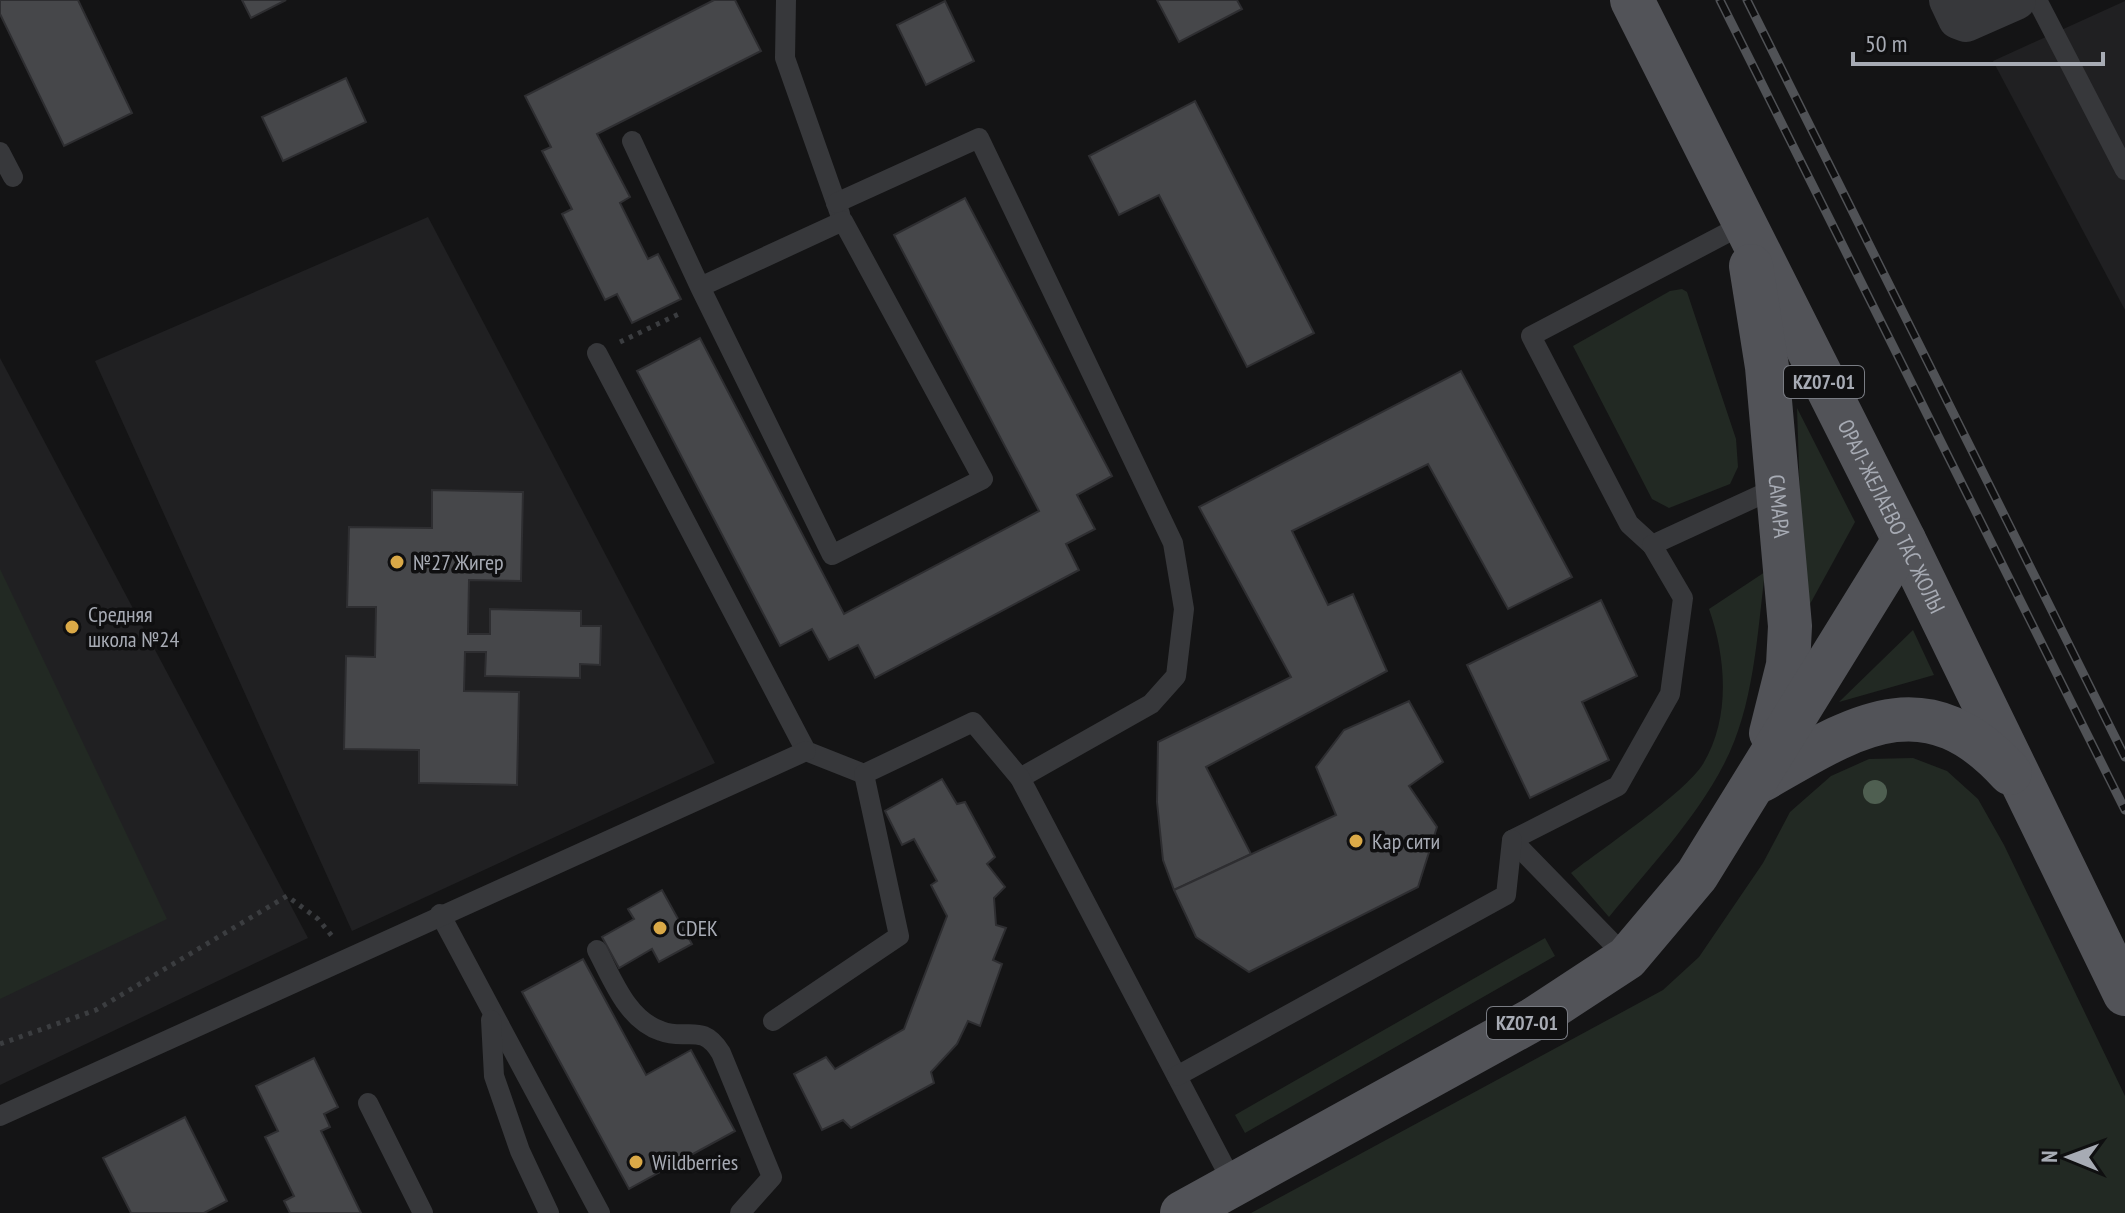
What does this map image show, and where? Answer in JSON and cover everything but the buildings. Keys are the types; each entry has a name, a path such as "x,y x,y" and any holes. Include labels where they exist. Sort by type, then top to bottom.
{"main road":[{"name":"ОРАЛ-ЖЕЛАЕВО ТАС ЖОЛЫ","path":"1632,0 1904,540 2125,994"},
{"name":"САМАРА","path":"1744,224 1767,367 1780,486 1790,626 1788,665 1777,715 1754,784"},
{"name":"KZ07-01","path":"1182,1213 1534,1019 1627,958 1697,875 1904,540"},
{"name":"KZ07-01","path":"1754,784 1848,731 1900,719 1927,720 1989,749 2027,791"}],"street":[{"path":"1957,11 2016,0"}],"lane":[{"path":"632,141 832,555 983,479 839,212 785,58 786,0"},
{"path":"2037,0 2125,170"},
{"path":"704,294 839,212 979,138 1173,543 1184,609 1176,676 1151,704 1020,778"},
{"path":"0,152 13,177"},
{"path":"1512,840 1618,786 1670,694 1683,598 1652,545 1629,524 1531,336 1744,224"},
{"path":"597,353 806,751 864,774 973,722 1020,778 1234,1185"},
{"path":"1652,545 1780,486"},
{"path":"0,1116 348,955 806,751"},
{"path":"773,1021 899,936 864,774"},
{"path":"1177,1076 1506,895 1512,840"},
{"path":"1512,840 1627,958"},
{"path":"440,914 600,1213"},
{"path":"597,950 638,1017 661,1031 696,1032 713,1040 721,1053 772,1177 740,1213"},
{"path":"490,1012 494,1076 520,1151 549,1213"},
{"path":"368,1103 423,1213"}],"path":[{"path":"597,353 704,294"},
{"path":"0,1044 96,1010 287,896 318,919 348,955"}],"shaded area":[{"path":"2125,1 2125,310 1993,61"},
{"name":"№27 Жигер","path":"428,217 715,763 352,931 95,361"},
{"path":"1682,289 1687,292 1736,439 1738,467 1730,484 1669,508 1652,499 1573,346 1670,291"},
{"name":"Средняя школа №24","path":"0,358 308,938 0,1085"},
{"path":"1797,408 1855,522 1804,615"},
{"path":"0,569 167,919 0,999"},
{"path":"1765,572 1753,670 1734,742 1699,805 1609,917 1571,873 1661,805 1703,764 1718,727 1723,687 1719,647 1709,609"},
{"path":"1913,630 1934,675 1839,702"},
{"path":"1913,758 1947,771 1978,799 2004,845 2125,1096 2125,1213 1251,1213 1663,990 1699,957 1763,863 1790,812 1831,776 1869,759"},
{"path":"1545,938 1555,956 1245,1133 1235,1115"}],"railway":[{"path":"1720,0 2125,810"},
{"path":"1747,0 2125,757"}],"place":[{"name":"№27 Жигер","path":"397,562"},
{"name":"Средняя школа №24","path":"72,627"},
{"name":"Кар сити","path":"1356,841"},
{"name":"CDEK","path":"660,928"},
{"name":"Wildberries","path":"636,1162"}]}
